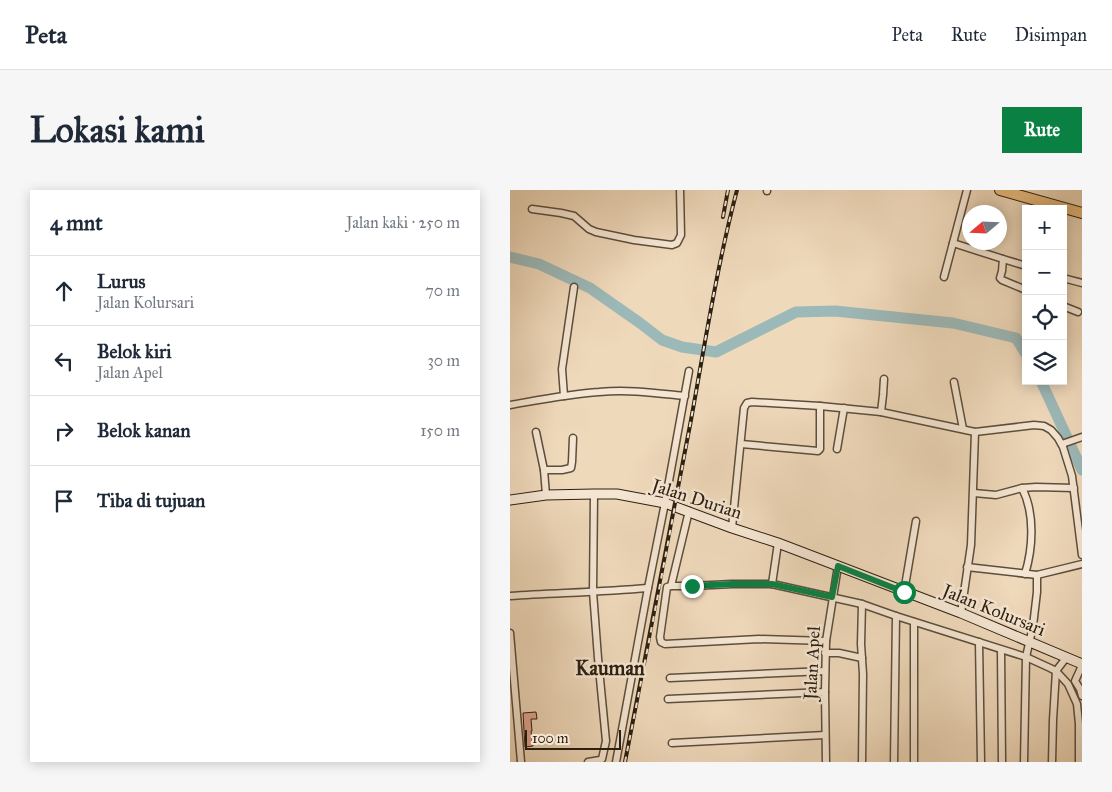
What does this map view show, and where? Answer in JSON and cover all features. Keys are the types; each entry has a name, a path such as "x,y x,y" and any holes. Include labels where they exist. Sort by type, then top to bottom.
{"main road":[{"path":"1000,190 1082,213"}],"street":[{"path":"532,209 574,216 596,232 672,245 677,243 681,235 680,190"},
{"path":"944,277 967,190"},
{"path":"953,243 1022,265"},
{"path":"1003,259 1000,278 1022,288"},
{"path":"1067,279 1082,284"},
{"path":"564,396 562,369 574,287"},
{"path":"1067,308 1078,312"},
{"path":"616,762 648,588 666,503 689,370"},
{"path":"881,412 884,379"},
{"path":"954,382 963,429"},
{"path":"510,405 599,392 651,392 685,396"},
{"path":"732,528 744,408 747,403 820,406 881,412 976,432 1034,425 1044,426 1063,443 1072,476 1082,555"},
{"path":"741,444 818,451 820,449 820,406"},
{"path":"837,449 844,408"},
{"path":"536,432 544,470 546,495"},
{"path":"961,613 971,545 976,432"},
{"path":"1063,443 1082,437"},
{"path":"544,470 571,468 573,438"},
{"path":"974,493 996,495 1022,488 1074,488"},
{"path":"1022,488 1028,506 1031,530 1030,551 1025,574"},
{"path":"588,762 602,759 606,741 593,592 594,494"},
{"name":"Jalan Durian","path":"510,500 546,495 617,494 666,503 778,547 838,566"},
{"path":"689,511 671,586 667,588 666,592 661,642 665,644 759,639 826,641"},
{"path":"904,592 916,521"},
{"path":"772,584 778,547"},
{"path":"967,567 1036,575 1082,564"},
{"name":"Jalan Kolursari","path":"838,566 961,613 1030,644 1082,664"},
{"name":"Jalan Apel","path":"826,762 826,641 838,566"},
{"path":"1024,762 1026,656 1030,644 1036,601 1036,575"},
{"path":"671,586 772,584 832,595 1000,650 1026,656 1057,669 1068,684 1076,704 1079,724 1079,762"},
{"path":"510,596 648,588"},
{"path":"862,604 862,762"},
{"path":"894,762 896,616"},
{"path":"914,622 914,762"},
{"path":"510,633 521,762"},
{"path":"979,642 981,762"},
{"path":"1000,650 1002,762"},
{"path":"826,652 862,658"},
{"path":"1052,762 1052,720 1057,669 1066,658"},
{"path":"1082,664 1076,679 1082,696"},
{"path":"670,678 825,671"},
{"path":"668,699 825,692"},
{"path":"672,743 825,735"}],"building":[{"path":"536,712 537,719 531,719 533,746 525,747 523,713"}],"waterway":[{"path":"510,257 539,264 590,288 662,340 682,347 716,352 796,312 835,311 953,323 1016,338 1022,348"},
{"path":"1043,385 1082,470"}],"railway":[{"path":"723,217 728,190"},
{"path":"625,762 717,276 737,190"}],"district":[{"name":"Kauman","path":"610,668"}],"route":[{"path":"692,586 772,584 832,597 838,566 904,592"}]}
